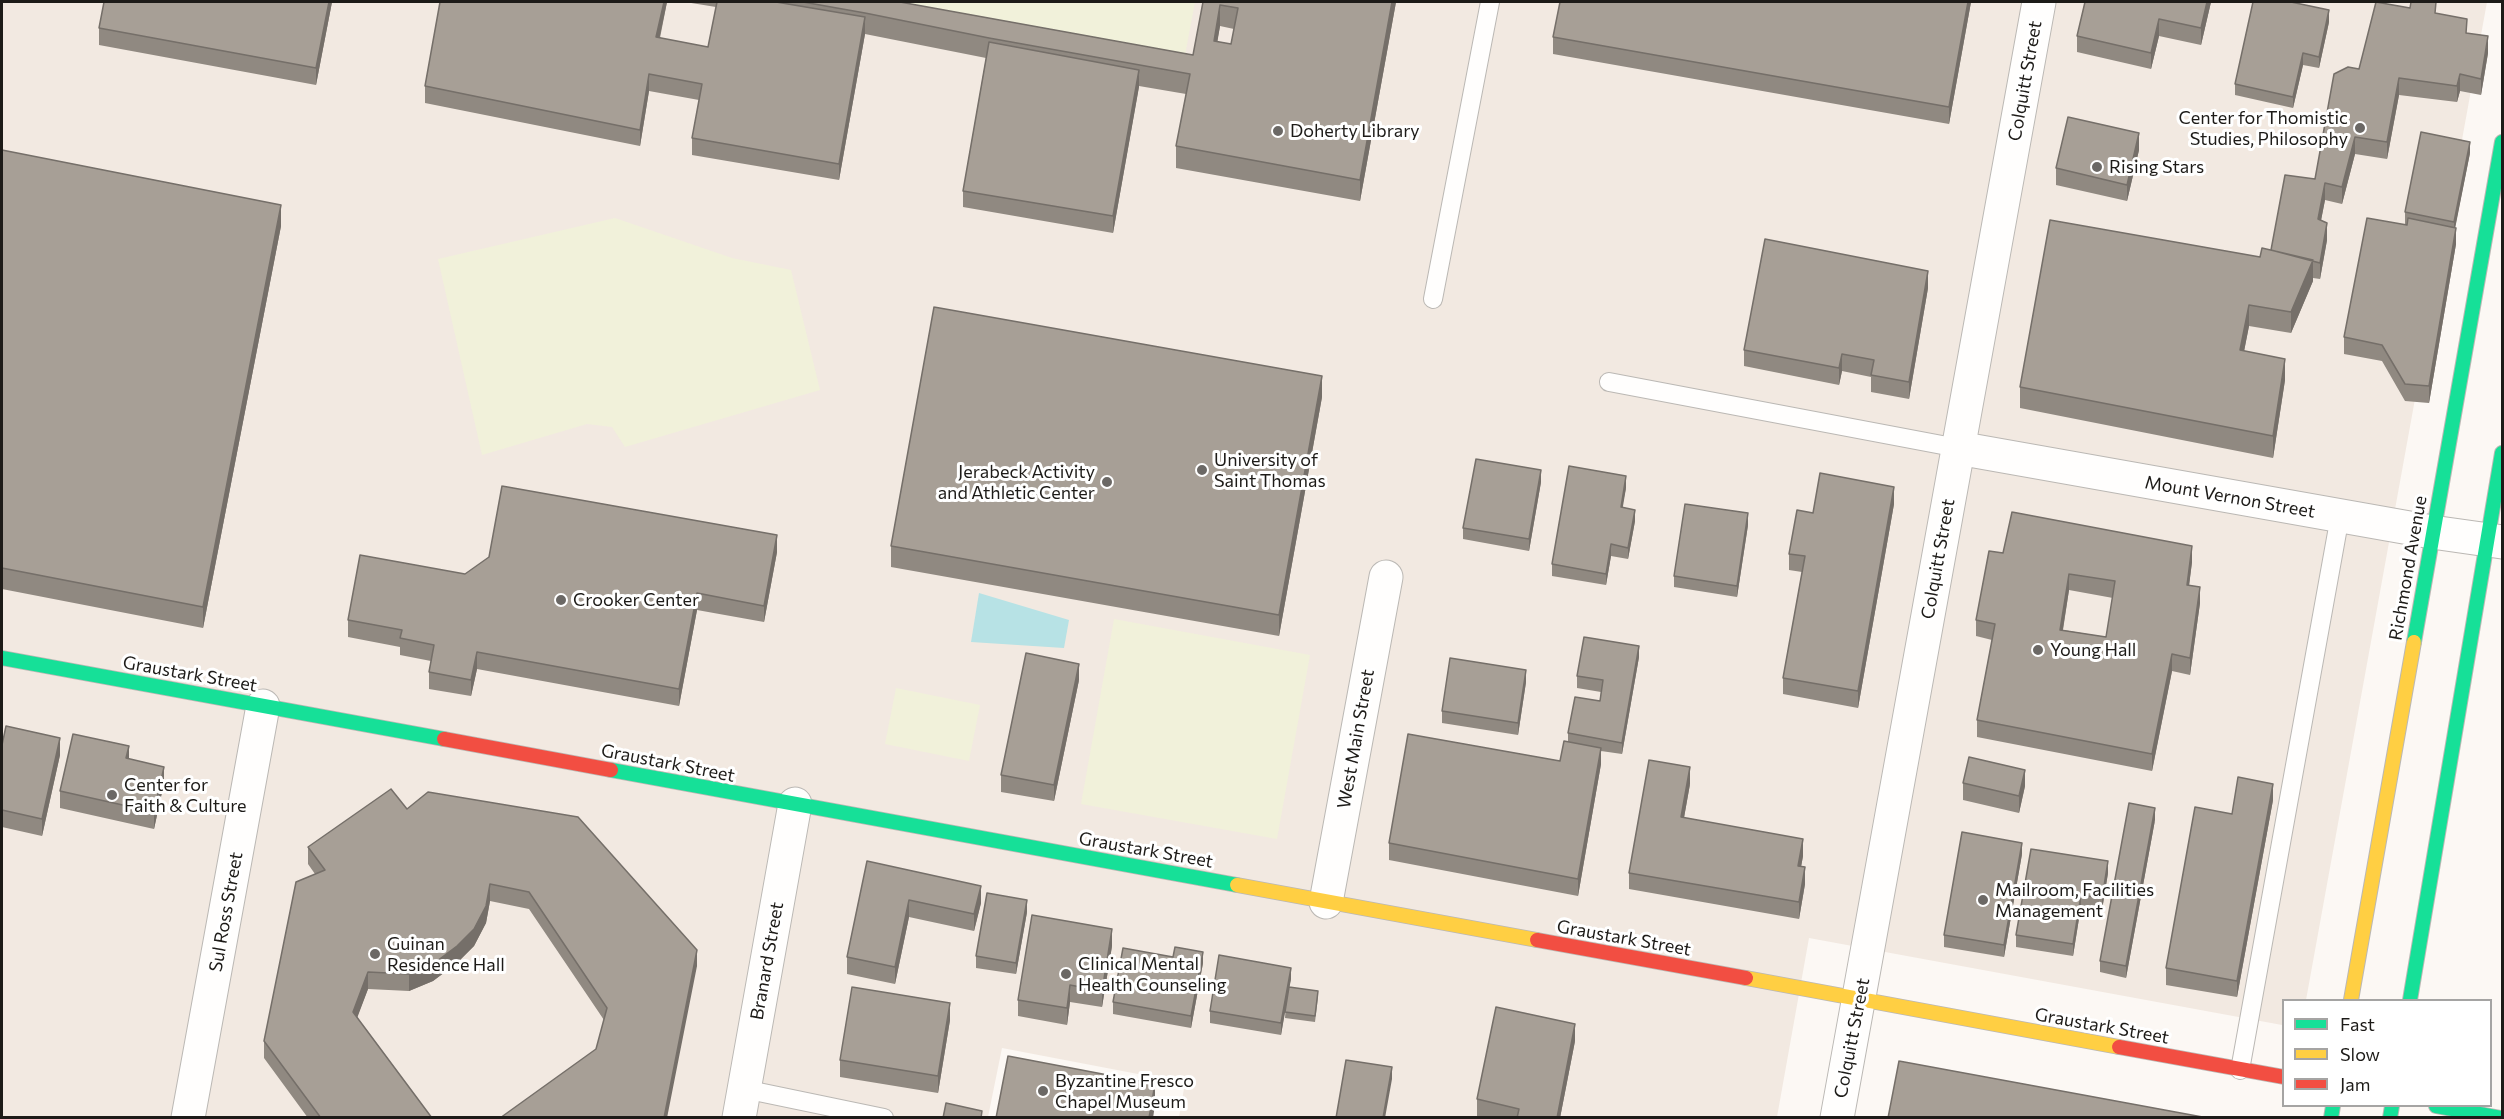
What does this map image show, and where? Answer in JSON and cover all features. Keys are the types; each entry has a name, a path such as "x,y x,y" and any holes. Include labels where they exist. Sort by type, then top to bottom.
{"street":[{"name":"Colquitt Street","path":"1837,1118 2039,2"},
{"name":"Richmond Avenue","path":"2351,999 2502,142"},
{"name":"Mount Vernon Street","path":"1958,448 2494,541"},
{"path":"2410,999 2494,541 2502,453"},
{"name":"West Main Street","path":"1326,902 1386,577"},
{"name":"Graustark Street","path":"2,658 2282,1077"},
{"name":"Sul Ross Street","path":"188,1118 263,706"},
{"name":"Branard Street","path":"741,1103 795,804"},
{"path":"2441,1107 2501,1118"}],"lane":[{"path":"1433,299 1490,2"},
{"path":"1609,382 1958,448"},
{"path":"2240,1070 2340,516"},
{"path":"741,1103 884,1118"}],"shaded area":[{"name":"University of Saint Thomas","path":"2,2 2487,2 2306,999 2282,999 2282,1025 1809,938 1777,1117 1179,1117 1185,1083 1002,1048 988,1117 2,1118"}],"green space":[{"path":"827,2 1195,2 1183,66"},
{"path":"615,218 732,258 791,270 820,390 625,447 612,427 587,424 482,455 438,259"},
{"path":"1114,619 1310,655 1277,839 1081,804"},
{"path":"896,688 980,705 969,761 885,744"}],"water":[{"path":"979,593 1069,620 1064,648 971,642"}],"building":[{"path":"104,2 329,2 316,68 99,28"},
{"path":"440,2 664,2 656,37 708,47 717,2 776,2 865,17 839,164 692,138 702,84 649,74 640,130 425,86"},
{"name":"Doherty Library","path":"803,2 900,2 1193,55 1203,2 1392,2 1360,180 1176,146 1190,74","holes":["1220,5 1238,8 1231,44 1214,41"]},
{"path":"1560,2 1968,2 1949,107 1553,37"},
{"path":"2085,2 2207,2 2201,28 2159,19 2151,53 2077,36"},
{"path":"2253,2 2291,2 2329,10 2319,57 2303,53 2293,97 2235,84"},
{"name":"Center for Thomistic Studies, Philosophy","path":"2376,2 2410,8 2411,2 2436,2 2435,13 2467,19 2466,33 2488,36 2481,79 2460,74 2457,86 2399,78 2387,142 2355,137 2342,187 2325,183 2318,219 2327,223 2320,263 2271,250 2285,175 2315,179 2334,74 2348,67 2359,69"},
{"path":"989,42 1139,70 1113,216 963,191"},
{"name":"Rising Stars","path":"2068,117 2139,133 2127,185 2056,168"},
{"path":"2421,132 2470,142 2454,222 2405,212"},
{"path":"2,150 281,205 203,607 2,568"},
{"path":"2367,218 2407,225 2408,218 2456,228 2429,386 2405,384 2382,345 2344,337"},
{"path":"2050,220 2260,257 2262,248 2313,260 2291,312 2249,305 2240,350 2285,359 2273,436 2020,387"},
{"path":"1765,239 1928,271 1909,382 1871,375 1874,360 1842,354 1839,368 1744,350"},
{"name":"Jerabeck Activity and Athletic Center","path":"934,307 1322,376 1279,615 891,546"},
{"path":"1476,459 1541,470 1529,539 1463,528"},
{"path":"1569,466 1626,476 1621,507 1635,510 1628,548 1611,544 1606,574 1552,564"},
{"path":"1820,473 1894,487 1858,691 1783,678 1805,556 1789,554 1797,510 1813,513"},
{"name":"Crooker Center","path":"502,486 777,535 764,606 697,593 679,689 477,652 471,680 429,672 434,645 400,638 402,630 348,620 360,555 465,574 489,557"},
{"path":"1685,504 1748,513 1737,586 1674,576"},
{"name":"Young Hall","path":"2012,512 2192,546 2187,585 2200,587 2190,658 2172,654 2152,754 1977,720 1995,624 1976,620 1989,551 2003,553","holes":["2069,574 2115,581 2106,637 2060,630"]},
{"path":"1584,637 1639,646 1622,743 1568,733 1575,697 1600,701 1603,680 1577,676"},
{"path":"1026,653 1079,664 1054,785 1001,775"},
{"path":"1450,658 1526,670 1518,723 1442,711"},
{"path":"6,726 60,738 42,819 2,810 2,745"},
{"name":"Center for Faith & Culture","path":"73,734 129,746 126,758 164,767 154,812 60,791"},
{"path":"1408,734 1560,761 1564,741 1601,748 1578,879 1389,843"},
{"path":"1969,757 2025,770 2019,796 1963,783"},
{"path":"1649,760 1690,767 1681,817 1803,839 1798,866 1805,867 1799,902 1629,873"},
{"path":"2238,777 2273,784 2237,981 2166,968 2195,807 2232,814"},
{"name":"Guinan Residence Hall","path":"391,789 407,809 428,792 578,817 697,950 664,1118 500,1118 596,1049 607,1008 529,892 490,884 486,906 474,929 457,946 433,964 409,974 368,972 353,1012 432,1118 321,1118 264,1041 296,882 325,870 308,847"},
{"path":"2129,803 2155,808 2126,966 2100,961"},
{"name":"Mailroom, Facilities Management","path":"1962,832 2022,843 2004,945 1944,935"},
{"path":"2031,849 2108,861 2102,898 2081,895 2073,944 2016,935"},
{"path":"867,861 981,886 974,914 909,900 895,967 847,957"},
{"path":"987,893 1027,900 1016,963 976,956"},
{"name":"Clinical Mental Health Counseling","path":"1032,915 1112,929 1102,991 1070,985 1067,1008 1018,1000"},
{"path":"1175,947 1203,952 1191,1016 1113,1002 1123,948 1173,957"},
{"path":"1219,955 1291,968 1281,1023 1210,1011"},
{"path":"852,987 950,1003 938,1076 840,1060"},
{"path":"1289,987 1318,991 1315,1016 1285,1012"},
{"path":"1496,1007 1575,1024 1557,1118 1517,1118 1519,1109 1477,1099"},
{"path":"1008,1056 1155,1084 1149,1118 996,1118"},
{"path":"1346,1060 1392,1067 1383,1118 1336,1118"},
{"path":"1899,1061 2208,1118 1888,1118"},
{"path":"946,1103 982,1111 981,1118 943,1118"}],"traffic: fast":[{"path":"2414,642 2502,142"},
{"path":"2410,999 2502,453"},
{"path":"2,658 444,739"},
{"path":"611,770 1237,885"},
{"path":"2331,1118 2333,1107"},
{"path":"2390,1118 2392,1107"},
{"path":"2441,1107 2501,1118"}],"traffic: slow":[{"path":"2351,999 2414,642"},
{"path":"1237,885 1537,940"},
{"path":"1746,978 2119,1047"}],"traffic: jam":[{"path":"444,739 611,770"},
{"path":"1537,940 1746,978"},
{"path":"2119,1047 2282,1077"}],"place":[{"name":"Center for Thomistic Studies, Philosophy","path":"2360,128"},
{"name":"Doherty Library","path":"1278,131"},
{"name":"Rising Stars","path":"2097,167"},
{"name":"University of Saint Thomas","path":"1202,470"},
{"name":"Jerabeck Activity and Athletic Center","path":"1107,482"},
{"name":"Crooker Center","path":"561,600"},
{"name":"Young Hall","path":"2038,650"},
{"name":"Center for Faith & Culture","path":"112,795"},
{"name":"Mailroom, Facilities Management","path":"1983,900"},
{"name":"Guinan Residence Hall","path":"375,954"},
{"name":"Clinical Mental Health Counseling","path":"1066,974"},
{"name":"Byzantine Fresco Chapel Museum","path":"1043,1091"}]}
